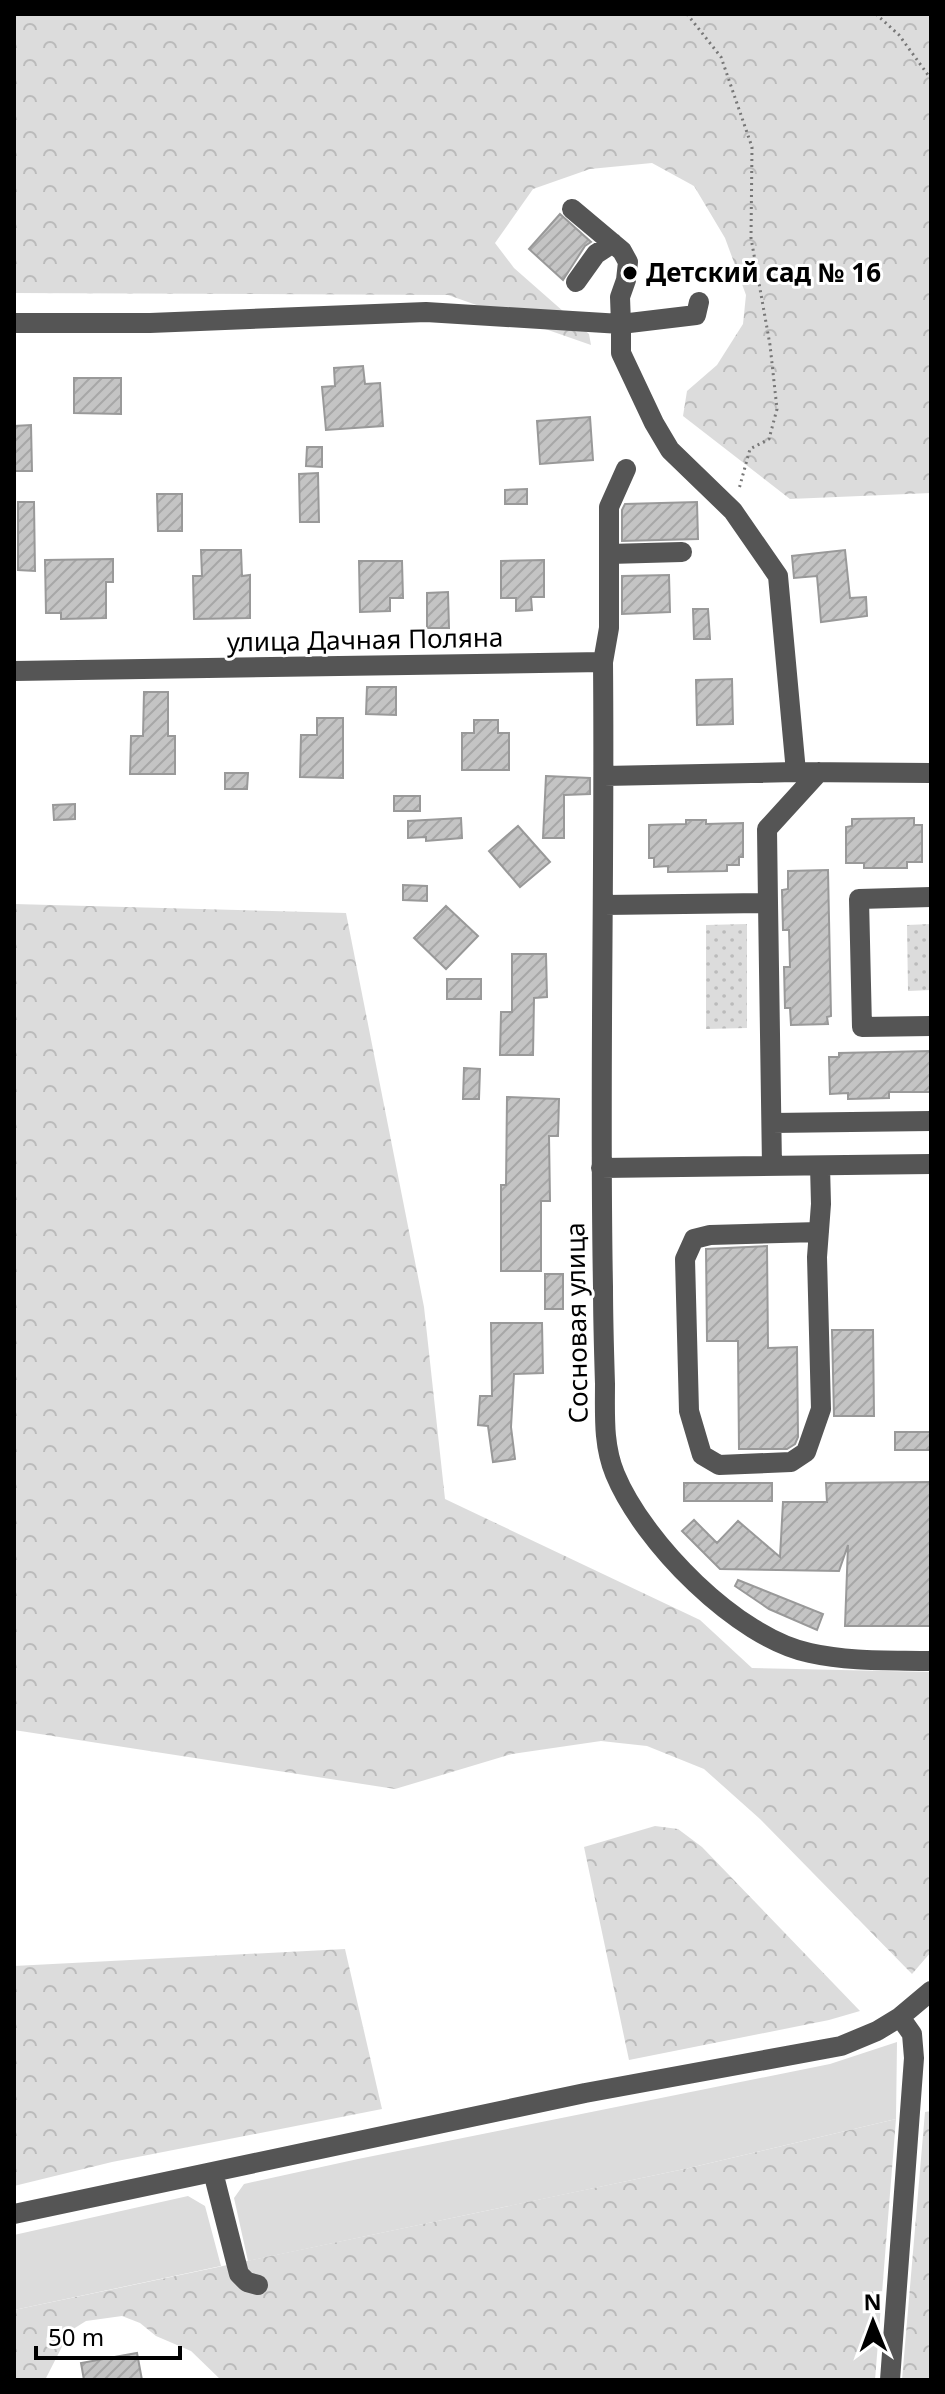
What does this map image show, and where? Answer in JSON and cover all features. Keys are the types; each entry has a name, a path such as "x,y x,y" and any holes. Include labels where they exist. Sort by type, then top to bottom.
{"street":[{"path":"572,209 622,251 628,262 620,297 621,353 654,423 670,450 733,511 778,576 796,772"},
{"path":"576,282 596,254 613,243"},
{"path":"14,323 150,323 426,312 621,324 696,315 699,302"},
{"path":"626,469 609,507 609,628 603,662 604,776 931,773"},
{"path":"609,554 682,552"},
{"name":"улица Дачная Поляна","path":"14,671 603,662"},
{"path":"772,1166 767,829 819,772"},
{"name":"Сосновая улица","path":"604,776 601,1168 606,1448 627,1500 685,1574 723,1608 780,1644 809,1653 853,1660 931,1661"},
{"path":"931,897 859,899 862,1027 931,1026"},
{"path":"604,905 768,903"},
{"path":"772,1123 931,1121"},
{"path":"601,1168 931,1164"},
{"path":"819,1232 710,1235 694,1239 685,1259 689,1411 702,1455 719,1465 791,1462 806,1452 821,1409 817,1257 819,1232 821,1204 820,1166"},
{"path":"14,2214 585,2093 841,2046 877,2031 900,2017 931,1991"},
{"path":"890,2380 914,2058 912,2034 900,2017"},
{"path":"213,2172 239,2274 247,2282 258,2285"}],"path":[{"path":"687,14 721,57 752,147 751,238 770,345 777,409 769,439 750,449 733,511"},
{"path":"876,14 899,35 931,79"}],"green space":[{"path":"14,14 931,14 931,493 790,499 683,416 687,391 717,365 743,324 746,295 725,238 694,186 652,163 590,169 533,189 495,243 514,268 589,334 591,345 448,295 14,293"},
{"path":"14,904 346,913 424,1307 445,1499 700,1620 752,1668 931,1672 931,1952 912,1974 760,1819 704,1769 647,1746 601,1741 512,1754 395,1789 14,1730"},
{"path":"747,924 747,1028 706,1029 706,925"},
{"path":"931,924 931,990 908,991 907,925"},
{"path":"655,1826 678,1829 702,1847 860,2011 629,2060 584,1847"},
{"path":"345,1949 382,2109 112,2162 14,2186 14,1966"},
{"path":"897,2042 896,2119 689,2168 248,2261 234,2198 244,2184 830,2064"},
{"path":"931,2111 931,2380 902,2380 925,2112"},
{"path":"896,2119 875,2380 221,2380 191,2351 156,2336 140,2323 122,2316 86,2321 70,2331 45,2380 14,2380 14,2310 689,2168"},
{"path":"188,2196 205,2206 221,2266 14,2310 14,2235"}],"building":[{"path":"560,214 591,242 585,246 563,280 529,249"},
{"path":"363,366 365,384 380,383 383,426 326,430 322,387 335,386 334,368"},
{"path":"74,378 121,378 121,414 74,413"},
{"path":"590,417 593,460 540,464 537,421"},
{"path":"31,425 32,471 14,471 14,426"},
{"path":"307,447 322,447 322,467 306,466"},
{"path":"318,473 319,522 300,522 299,474"},
{"path":"527,489 527,504 505,504 505,490"},
{"path":"157,494 182,494 182,531 158,531"},
{"path":"18,502 34,502 35,571 18,570"},
{"path":"697,502 698,539 622,541 622,510 625,504"},
{"path":"201,550 241,550 242,576 250,575 250,618 194,619 193,576 202,576"},
{"path":"845,550 850,598 866,597 867,616 821,622 817,576 794,578 792,556"},
{"path":"113,559 113,582 106,582 106,618 61,619 61,613 46,613 45,560"},
{"path":"544,560 544,597 531,597 532,610 516,611 516,598 501,598 501,561"},
{"path":"359,561 402,561 403,598 390,598 390,611 360,612"},
{"path":"669,575 670,612 622,614 622,576"},
{"path":"448,592 449,628 427,628 427,593"},
{"path":"693,609 708,609 710,639 694,639"},
{"path":"732,679 733,724 697,725 696,680"},
{"path":"367,687 396,687 396,715 366,714"},
{"path":"144,692 168,692 168,736 175,736 175,774 130,774 131,736 143,736"},
{"path":"317,718 343,718 343,778 300,777 301,735 317,735"},
{"path":"474,720 498,720 498,733 509,733 509,770 462,770 462,733 474,733"},
{"path":"225,773 248,773 247,789 225,789"},
{"path":"546,776 590,778 590,794 564,795 564,838 543,838"},
{"path":"394,796 420,796 420,811 394,811"},
{"path":"75,804 75,819 54,820 53,805"},
{"path":"461,818 462,838 426,841 426,837 408,838 408,821"},
{"path":"914,818 914,825 922,825 922,862 907,862 907,868 864,868 864,863 846,863 846,827 852,826 852,819"},
{"path":"686,820 706,820 706,824 743,823 743,857 739,857 739,865 727,865 727,871 668,872 668,866 654,867 654,858 649,858 649,825 686,824"},
{"path":"518,826 550,862 520,887 489,851"},
{"path":"828,870 831,1016 827,1017 828,1024 791,1025 790,1008 785,1008 784,967 790,967 789,930 783,930 782,890 788,889 788,871"},
{"path":"403,885 427,886 427,901 403,900"},
{"path":"446,906 478,936 446,969 414,938"},
{"path":"512,954 546,954 547,997 534,998 533,1055 500,1055 501,1012 512,1012"},
{"path":"447,979 481,979 481,999 447,999"},
{"path":"931,1051 931,1092 889,1092 889,1098 848,1099 848,1093 830,1094 829,1057 839,1057 839,1053"},
{"path":"464,1068 480,1069 479,1099 463,1099"},
{"path":"507,1097 559,1099 558,1136 549,1136 550,1201 541,1201 541,1271 501,1271 501,1185 506,1185"},
{"path":"767,1246 768,1348 797,1347 798,1437 795,1444 787,1449 739,1449 738,1341 707,1341 706,1249"},
{"path":"545,1274 563,1274 563,1309 545,1309"},
{"path":"491,1323 542,1323 543,1373 514,1374 511,1427 515,1459 493,1462 488,1426 478,1425 480,1396 492,1396"},
{"path":"832,1330 873,1330 874,1416 834,1416"},
{"path":"895,1432 931,1432 931,1450 895,1450"},
{"path":"931,1482 931,1626 845,1626 848,1545 839,1571 720,1569 682,1531 694,1520 717,1543 738,1521 780,1557 783,1502 827,1502 826,1483"},
{"path":"684,1483 772,1483 772,1501 684,1501"},
{"path":"738,1580 823,1614 817,1630 769,1609 735,1586"},
{"path":"137,2353 142,2380 84,2380 81,2363"}],"place":[{"name":"Детский сад № 16","path":"630,273"}]}
